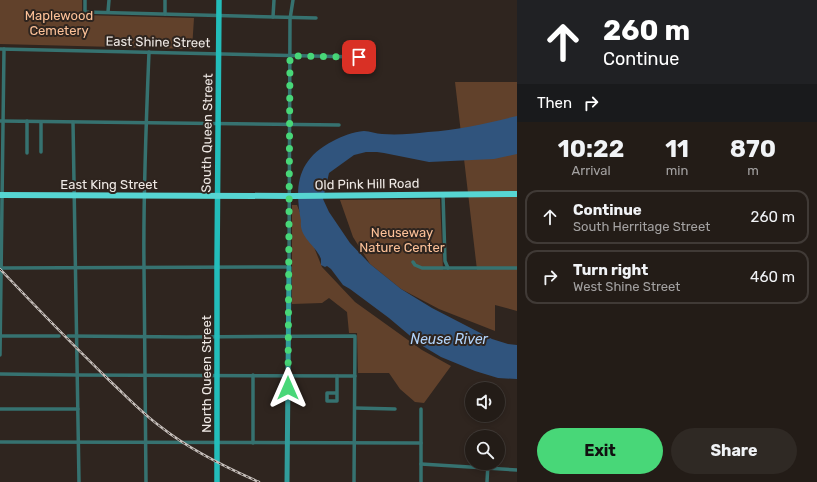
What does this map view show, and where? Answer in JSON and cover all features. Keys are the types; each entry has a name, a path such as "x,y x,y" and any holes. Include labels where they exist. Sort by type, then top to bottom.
{"highway":[{"name":"Old Pink Hill Road","path":"217,195 290,196 517,194"},
{"name":"East King Street","path":"1,195 217,195"}],"main road":[{"name":"South Queen Street","path":"217,267 219,0"},
{"name":"North Queen Street","path":"217,267 217,482"}],"street":[{"path":"85,0 85,12 316,18"},
{"path":"108,12 109,0"},
{"path":"165,0 165,14"},
{"path":"273,16 274,0"},
{"path":"287,482 290,17 293,0"},
{"path":"0,355 2,49"},
{"name":"East Shine Street","path":"2,49 359,57"},
{"path":"146,482 144,267 146,122 149,52"},
{"path":"2,121 339,125"},
{"path":"27,121 27,152"},
{"path":"41,122 41,152"},
{"path":"73,122 79,482"},
{"path":"443,194 445,261 448,268"},
{"path":"413,262 422,268 517,268"},
{"path":"1,269 76,267 289,267"},
{"path":"0,336 59,336"},
{"path":"68,336 355,336 354,482"},
{"path":"0,374 355,376"},
{"path":"253,375 253,443"},
{"path":"337,376 337,393"},
{"path":"355,408 395,409"},
{"path":"0,409 78,409"},
{"path":"421,409 421,482"},
{"path":"0,442 421,443"},
{"path":"421,464 465,467"},
{"path":"505,469 517,470"},
{"path":"488,470 488,482"}],"green space":[{"name":"Maplewood Cemetery","path":"0,0 82,0 82,15 194,18 192,49 0,44"},
{"name":"Neuseway Nature Center","path":"455,82 517,82 517,311 495,305 495,331 439,309 401,289 370,264 353,237 340,200 440,199 443,270 477,270"},
{"path":"292,205 297,205 322,267 355,302 422,350 451,366 424,403 415,402 400,389 389,373 358,373 357,333 349,333 347,312 329,298 322,303 292,304"}],"water":[{"name":"Neuse River","path":"517,116 517,154 494,159 429,162 384,153 366,152 354,155 329,173 323,199 329,212 350,243 370,264 401,289 432,308 492,339 517,345 517,379 498,378 475,371 441,357 421,345 389,318 343,285 331,269 327,266 325,267 321,265 319,254 305,237 301,227 298,196 301,174 312,156 321,148 344,136 364,131 380,134 410,134 450,130"}],"railway":[{"path":"0,269 97,368 154,422 196,451 259,482"}],"route":[{"path":"288,388 290,56 359,57"}]}
